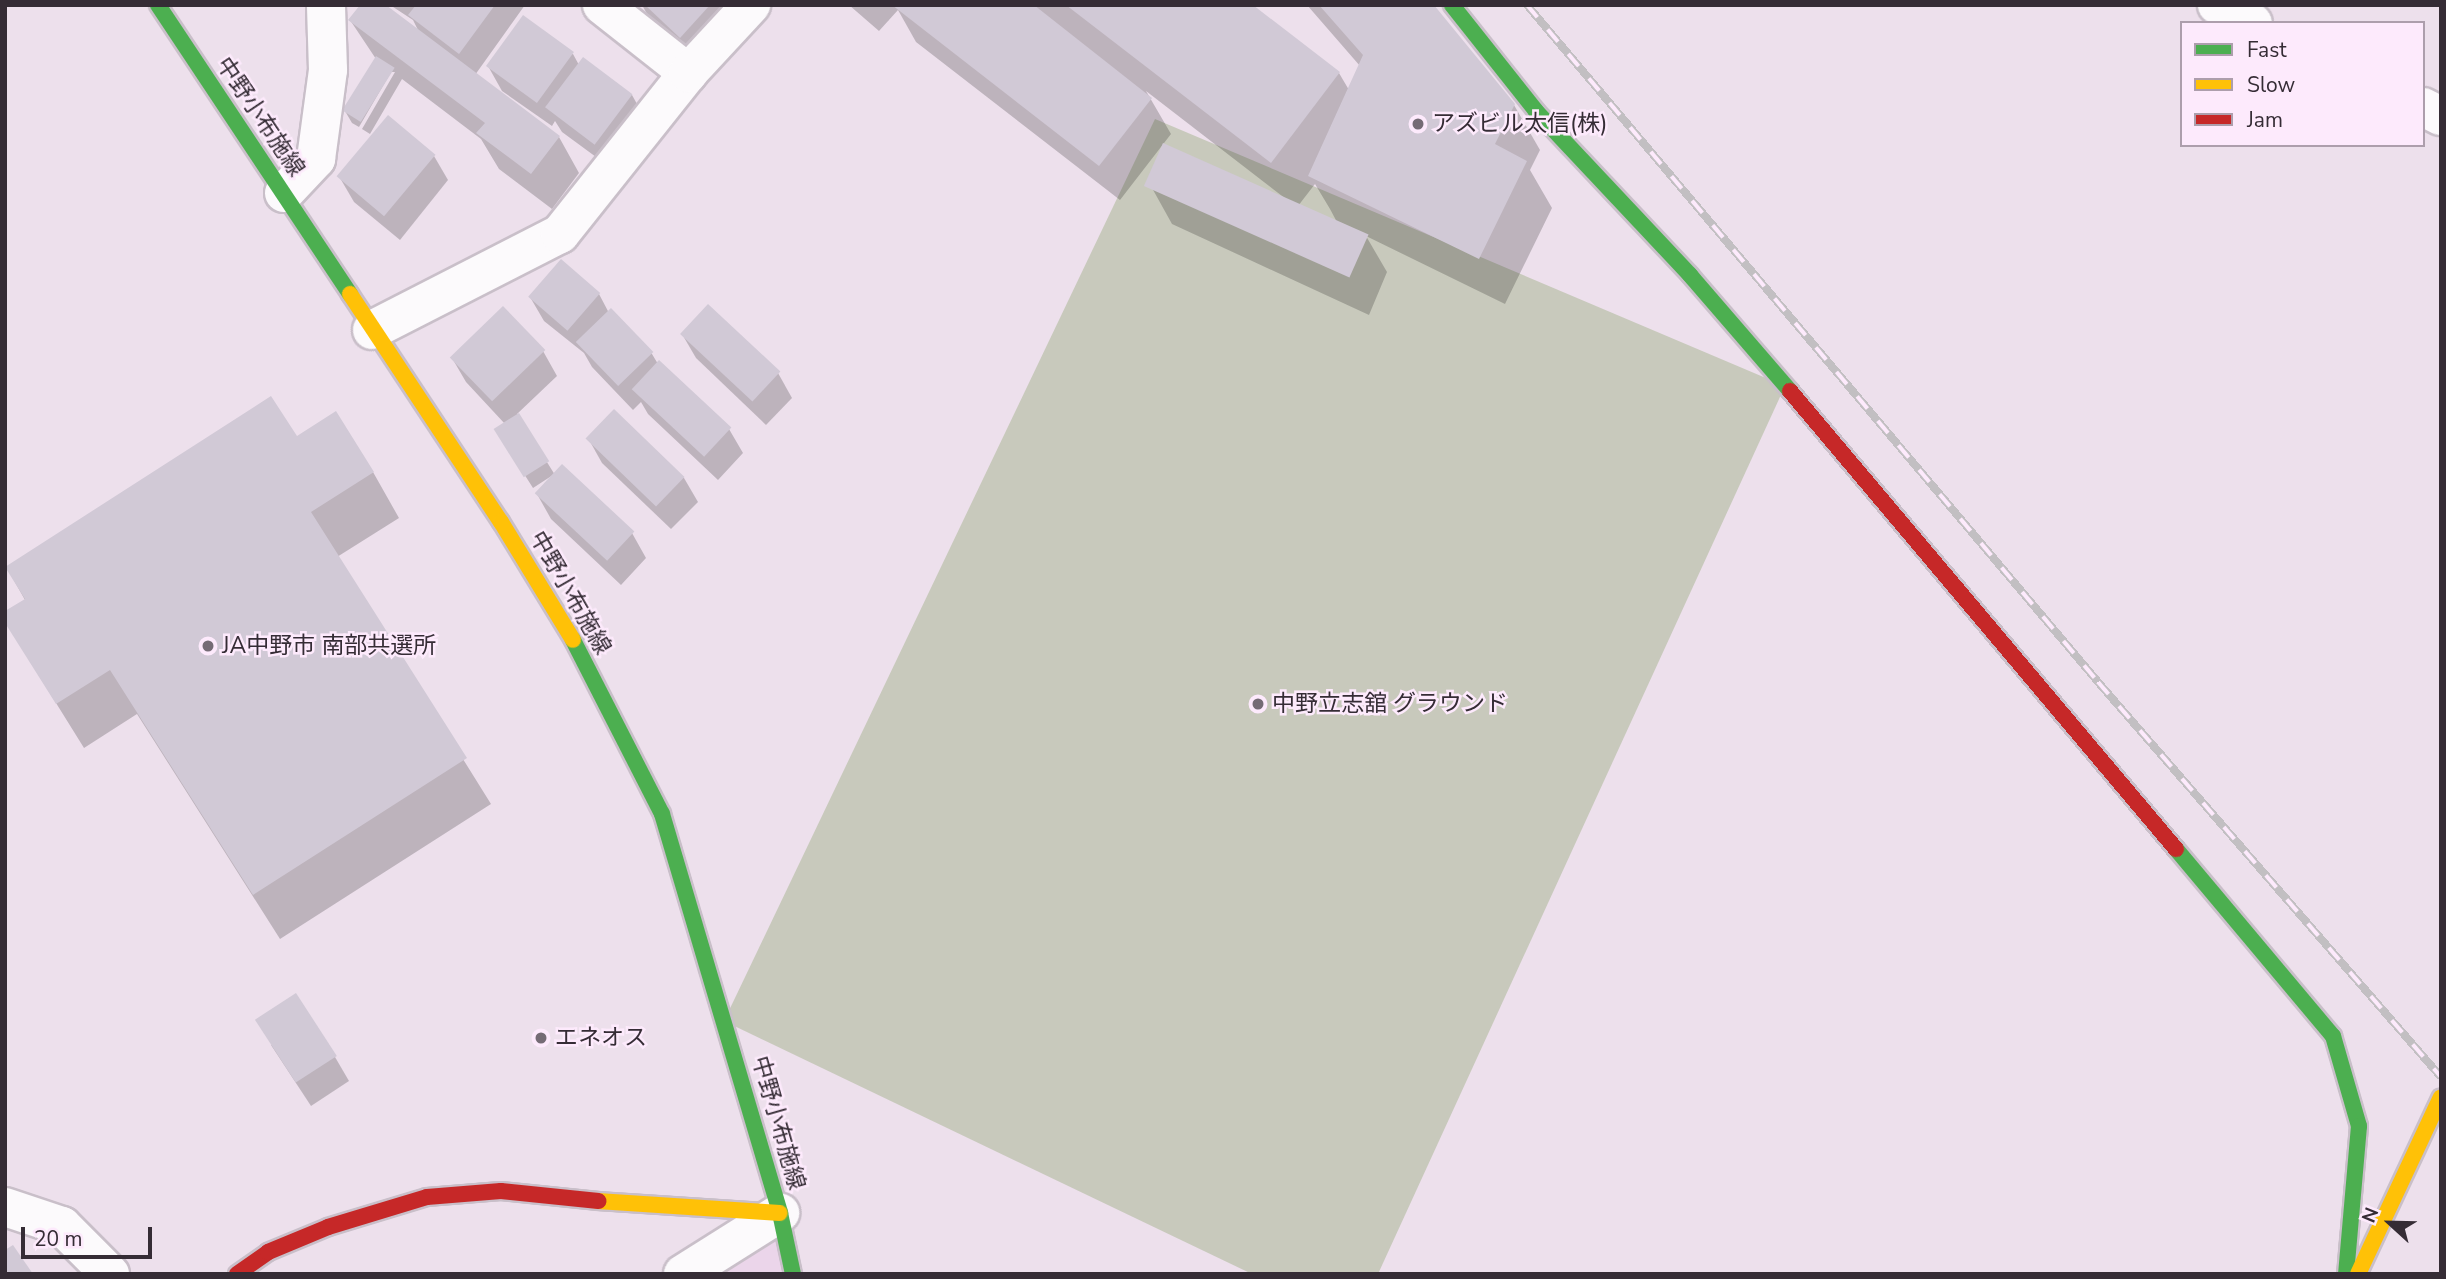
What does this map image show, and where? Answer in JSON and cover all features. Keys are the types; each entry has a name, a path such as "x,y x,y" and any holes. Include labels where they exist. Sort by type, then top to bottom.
{"street":[{"name":"中野小布施線","path":"158,5 501,522 570,633 662,814 780,1213 793,1274"},
{"path":"284,193 316,159 328,71 326,5"},
{"path":"602,5 688,73"},
{"path":"372,330 560,234 688,73 751,5"},
{"path":"1452,5 1536,111 1690,275 2333,1036 2359,1126 2354,1208 2346,1274"},
{"path":"2217,5 2249,21"},
{"path":"2425,108 2441,116"},
{"path":"2358,1274 2441,1097"},
{"path":"237,1274 268,1252 328,1227 427,1197 501,1191 560,1198 780,1213"},
{"path":"5,1207 62,1226 110,1274"},
{"path":"683,1274 780,1213"}],"shaded area":[{"name":"中野立志舘 グラウンド","path":"1155,119 1785,386 1378,1274 1252,1274 724,1021"},
{"path":"780,1213 793,1274 683,1274"}],"building":[{"path":"360,5 386,5 560,136 531,174 476,133 485,123 348,20"},
{"path":"416,5 495,5 459,54 408,15"},
{"path":"645,5 710,5 680,38"},
{"path":"892,5 1034,5 1152,98 1099,166"},
{"path":"1066,5 1253,5 1340,72 1271,163"},
{"name":"アズビル太信(株)","path":"1319,5 1434,5 1515,104 1495,144 1527,161 1479,259 1308,176 1363,55"},
{"path":"523,15 574,52 537,103 486,66"},
{"path":"376,56 395,68 361,122 342,110"},
{"path":"583,57 633,94 595,145 545,107"},
{"path":"388,115 435,155 384,216 337,176"},
{"path":"1163,143 1369,235 1349,277 1144,186"},
{"path":"561,259 600,293 567,331 528,297"},
{"path":"708,304 780,372 752,402 680,334"},
{"path":"503,306 545,350 492,401 450,357"},
{"path":"611,308 653,352 618,386 576,342"},
{"path":"659,360 731,428 704,457 632,389"},
{"name":"JA中野市 南部共選所","path":"271,396 297,436 336,411 374,472 311,512 467,758 253,895 110,670 56,704 5,623 5,611 25,599 5,567"},
{"path":"614,409 684,477 656,507 586,438"},
{"path":"519,413 549,461 524,477 494,429"},
{"path":"562,464 634,532 607,561 535,493"},
{"path":"296,993 337,1056 296,1083 255,1020"},
{"path":"13,1245 33,1274 5,1274 5,1250"}],"railway":[{"path":"1527,5 2098,682 2441,1077"}],"traffic: fast":[{"path":"158,5 350,294"},
{"path":"1452,5 1536,111 1690,275 1790,391"},
{"path":"573,640 662,814 780,1213 793,1274"},
{"path":"2176,849 2333,1036 2359,1126 2346,1274"}],"traffic: slow":[{"path":"350,294 501,522 573,640"},
{"path":"2358,1274 2441,1097"},
{"path":"598,1201 780,1213"}],"traffic: jam":[{"path":"1790,391 2176,849"},
{"path":"237,1274 268,1252 328,1227 427,1197 501,1191 598,1201"}],"place":[{"name":"アズビル太信(株)","path":"1418,124"},
{"name":"JA中野市 南部共選所","path":"208,646"},
{"name":"中野立志舘 グラウンド","path":"1258,704"},
{"name":"エネオス","path":"541,1038"}]}
